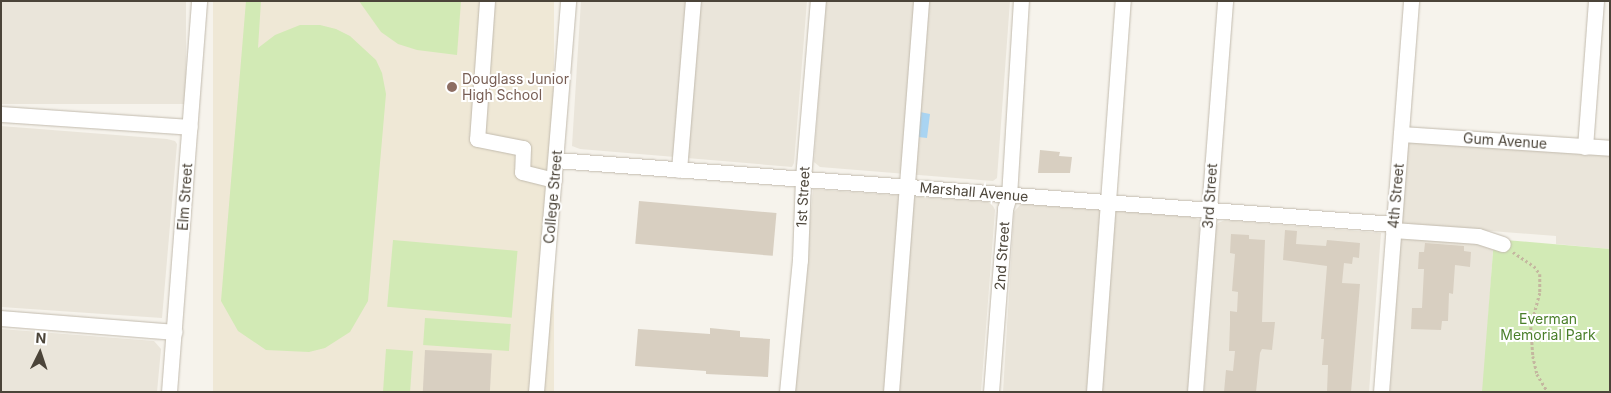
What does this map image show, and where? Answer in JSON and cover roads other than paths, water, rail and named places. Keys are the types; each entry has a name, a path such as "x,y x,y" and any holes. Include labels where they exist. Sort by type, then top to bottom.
{"street":[{"name":"Elm Street","path":"169,392 199,1"},
{"path":"487,1 478,139 523,148 522,172 554,180"},
{"name":"College Street","path":"536,392 568,1"},
{"path":"679,170 692,1"},
{"name":"1st Street","path":"787,392 800,260 803,178 818,1"},
{"path":"891,392 921,1"},
{"name":"2nd Street","path":"991,392 1005,209 1010,196 1021,1"},
{"path":"1094,392 1124,1"},
{"name":"3rd Street","path":"1195,392 1225,1"},
{"name":"4th Street","path":"1381,392 1411,1"},
{"path":"1585,147 1596,1"},
{"path":"1,114 190,127"},
{"name":"Gum Avenue","path":"1401,134 1610,148"},
{"name":"Marshall Avenue","path":"556,160 906,185 1010,196 1209,209 1478,236 1503,244"},
{"path":"1,318 174,332"}],"water":[{"path":"920,112 930,114 927,138 918,137"}],"place":[{"name":"Douglass Junior High School","path":"452,87"}],"park label":[{"name":"Everman Memorial Park","path":"1548,328"}]}
